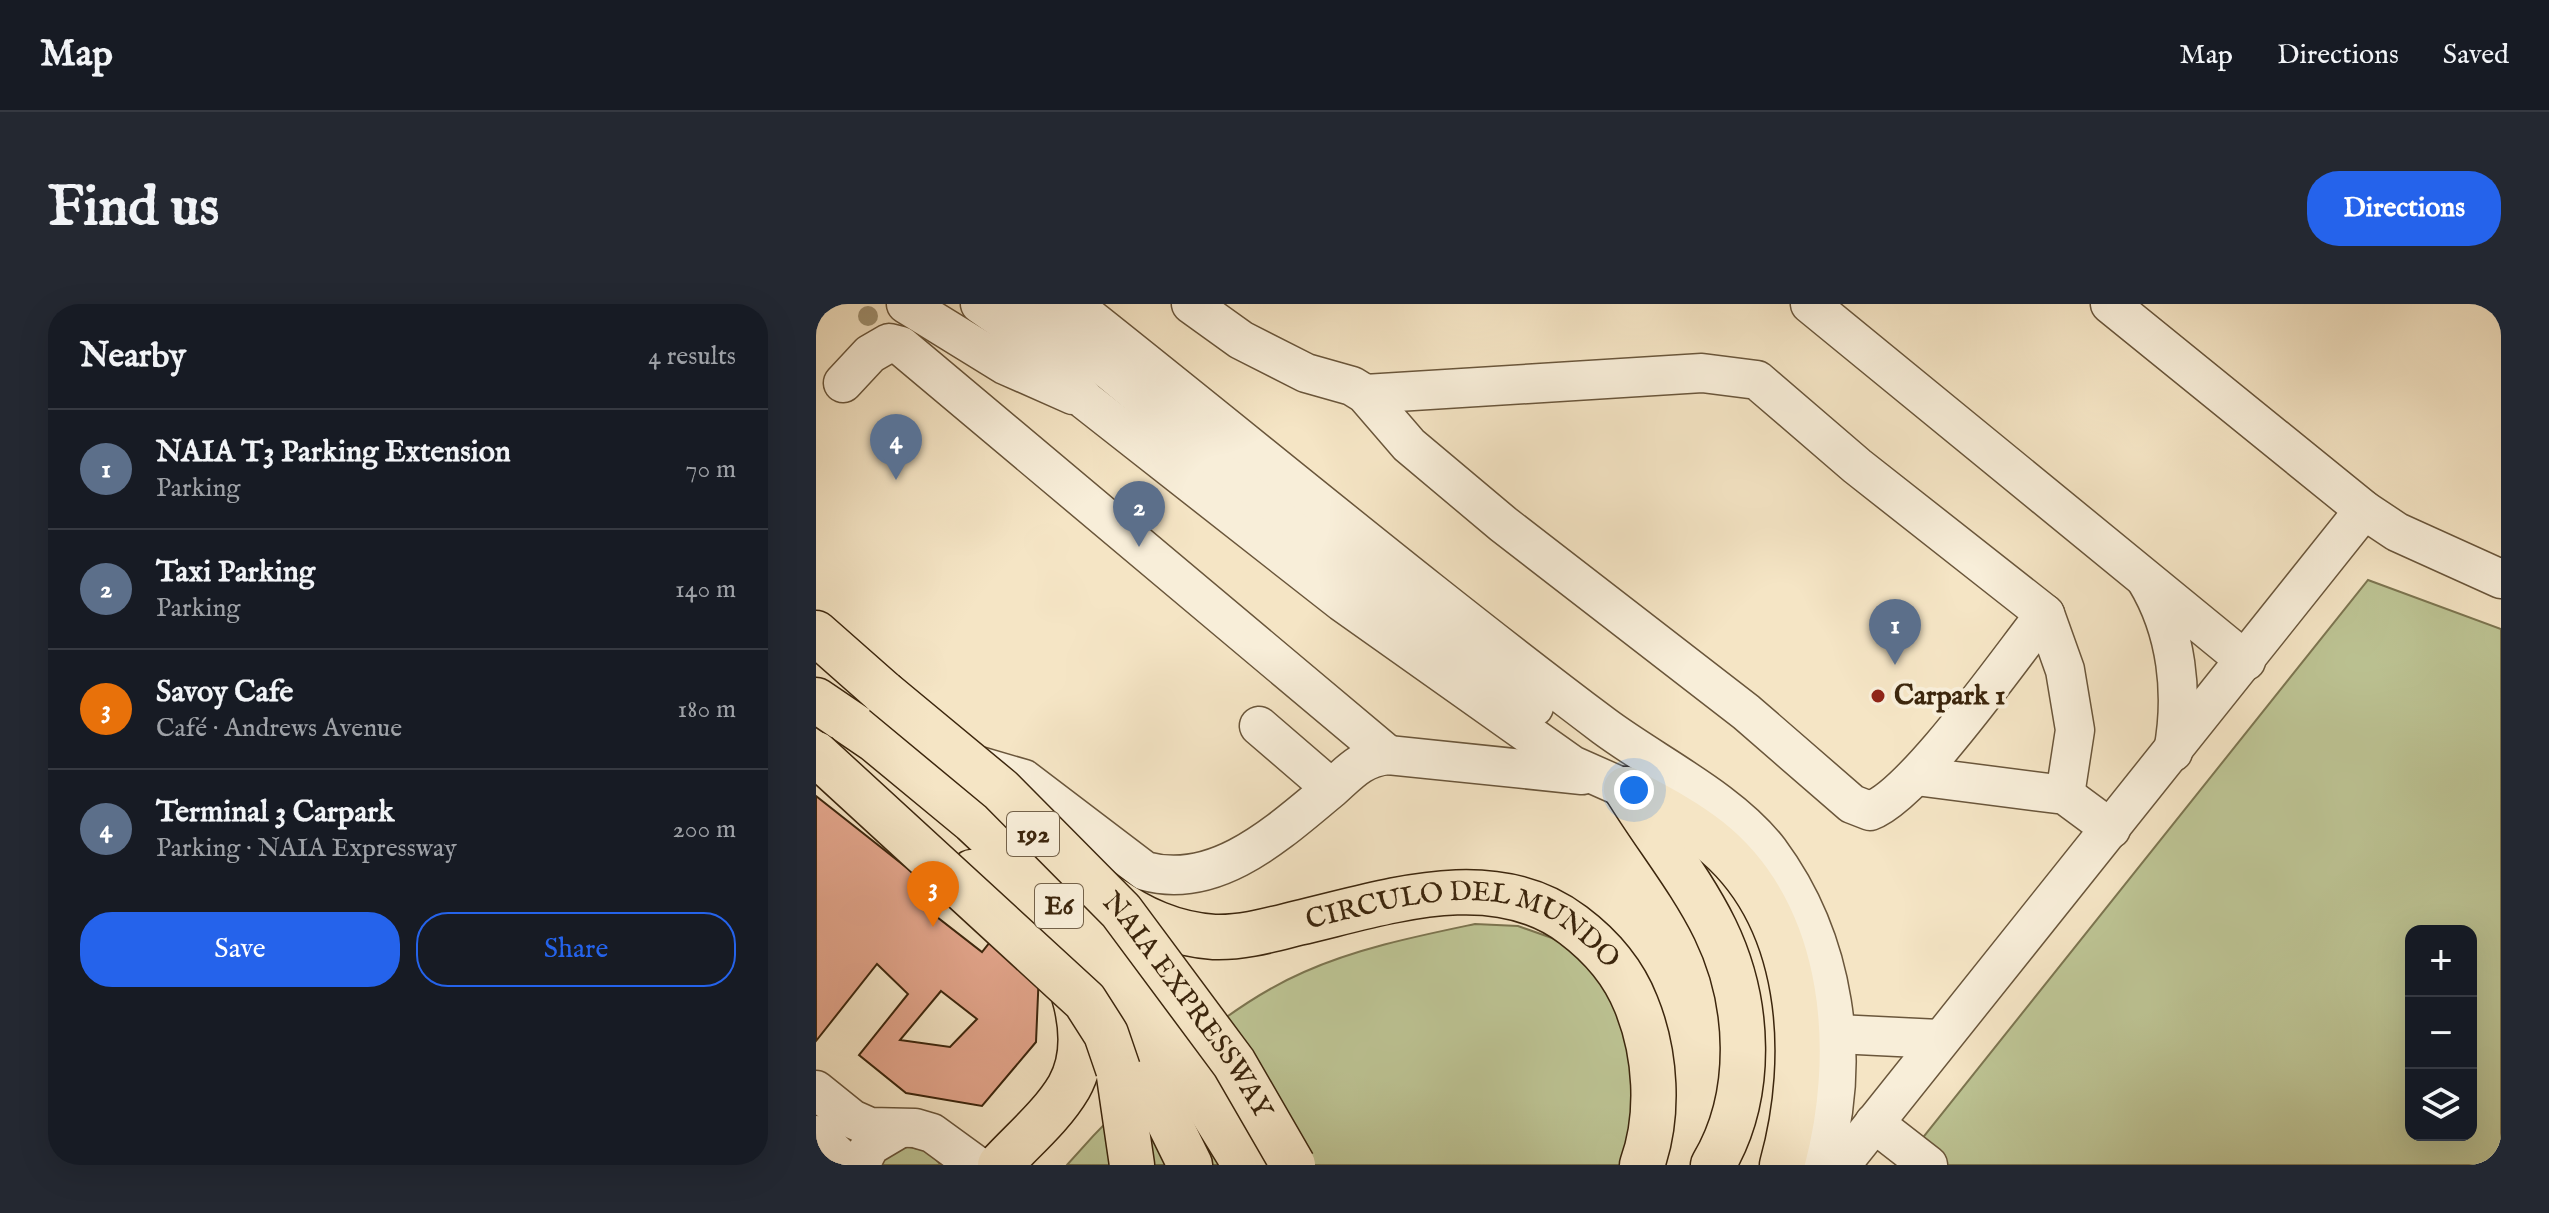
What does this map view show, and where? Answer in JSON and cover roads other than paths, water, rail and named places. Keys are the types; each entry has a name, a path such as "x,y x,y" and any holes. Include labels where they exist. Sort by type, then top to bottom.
{"main road":[{"name":"NAIA EXPRESSWAY","path":"816,633 1001,790 1121,911 1234,1063 1293,1165"},
{"name":"192","path":"816,643 950,760"},
{"name":"NAIA EXPRESSWAY","path":"816,700 875,740 973,821 1037,881 1148,1008 1245,1165"},
{"name":"192","path":"816,745 1038,926 1068,979 1077,1005 1079,1057 1068,1088 1000,1165"},
{"path":"816,754 1085,1001 1106,1034 1118,1069 1132,1165"},
{"name":"CIRCULO DEL MUNDO","path":"950,760 1085,879 1157,926 1218,937 1405,899 1477,891 1521,898 1564,918 1608,957 1625,979 1642,1019 1653,1094 1652,1123 1642,1165"},
{"path":"1610,783 1710,840 1736,867 1777,934 1792,986 1798,1039 1796,1094 1782,1165"},
{"path":"1610,783 1714,927 1735,984 1743,1053 1741,1083 1728,1135 1713,1165"},
{"path":"1038,926 1123,1013 1136,1039 1154,1092 1190,1165"}],"street":[{"path":"980,304 1030,339 1086,401 1354,610 1610,783"},
{"path":"1029,304 1182,431 1559,726 1610,783"},
{"path":"1072,304 1604,726 1737,819 1768,850 1800,902 1818,949 1837,1034 1835,1106 1821,1165"},
{"path":"1191,304 1241,340 1306,373 1352,386 1365,394 1409,445 1746,712 1852,804 1870,811 1886,805 1916,776 2045,614"},
{"path":"1810,304 2246,661"},
{"path":"2110,304 2364,510 2397,532 2501,579"},
{"path":"909,307 1005,365 1086,401"},
{"path":"843,383 870,354 889,343 901,346 1388,755"},
{"path":"1365,394 1725,374 1757,380 1857,466 2045,614 2065,670 2075,730 2065,795"},
{"path":"1841,1165 2364,510"},
{"path":"2143,574 2160,608 2177,674 2181,699 2172,753"},
{"path":"1314,692 1265,740 1331,788"},
{"path":"950,760 987,766 1024,779 1145,871 1163,876 1214,869 1241,856 1331,788 1360,762 1388,755 1610,783"},
{"path":"816,776 1026,952 1077,1005"},
{"path":"1916,776 2065,795 2111,829"},
{"path":"1837,1034 1939,1039"},
{"path":"816,1090 852,1119 870,1127 915,1128 932,1133 976,1165"},
{"path":"1874,1123 1928,1165"},
{"path":"860,1165 870,1146 897,1130"},
{"path":"816,1135 848,1165"}],"place":[{"name":"Terminal 3 Carpark","path":"896,480"},
{"name":"Taxi Parking","path":"1139,547"},
{"name":"NAIA T3 Parking Extension","path":"1895,665"},
{"name":"Carpark 1","path":"1878,696"},
{"name":"Savoy Cafe","path":"933,927"}]}
